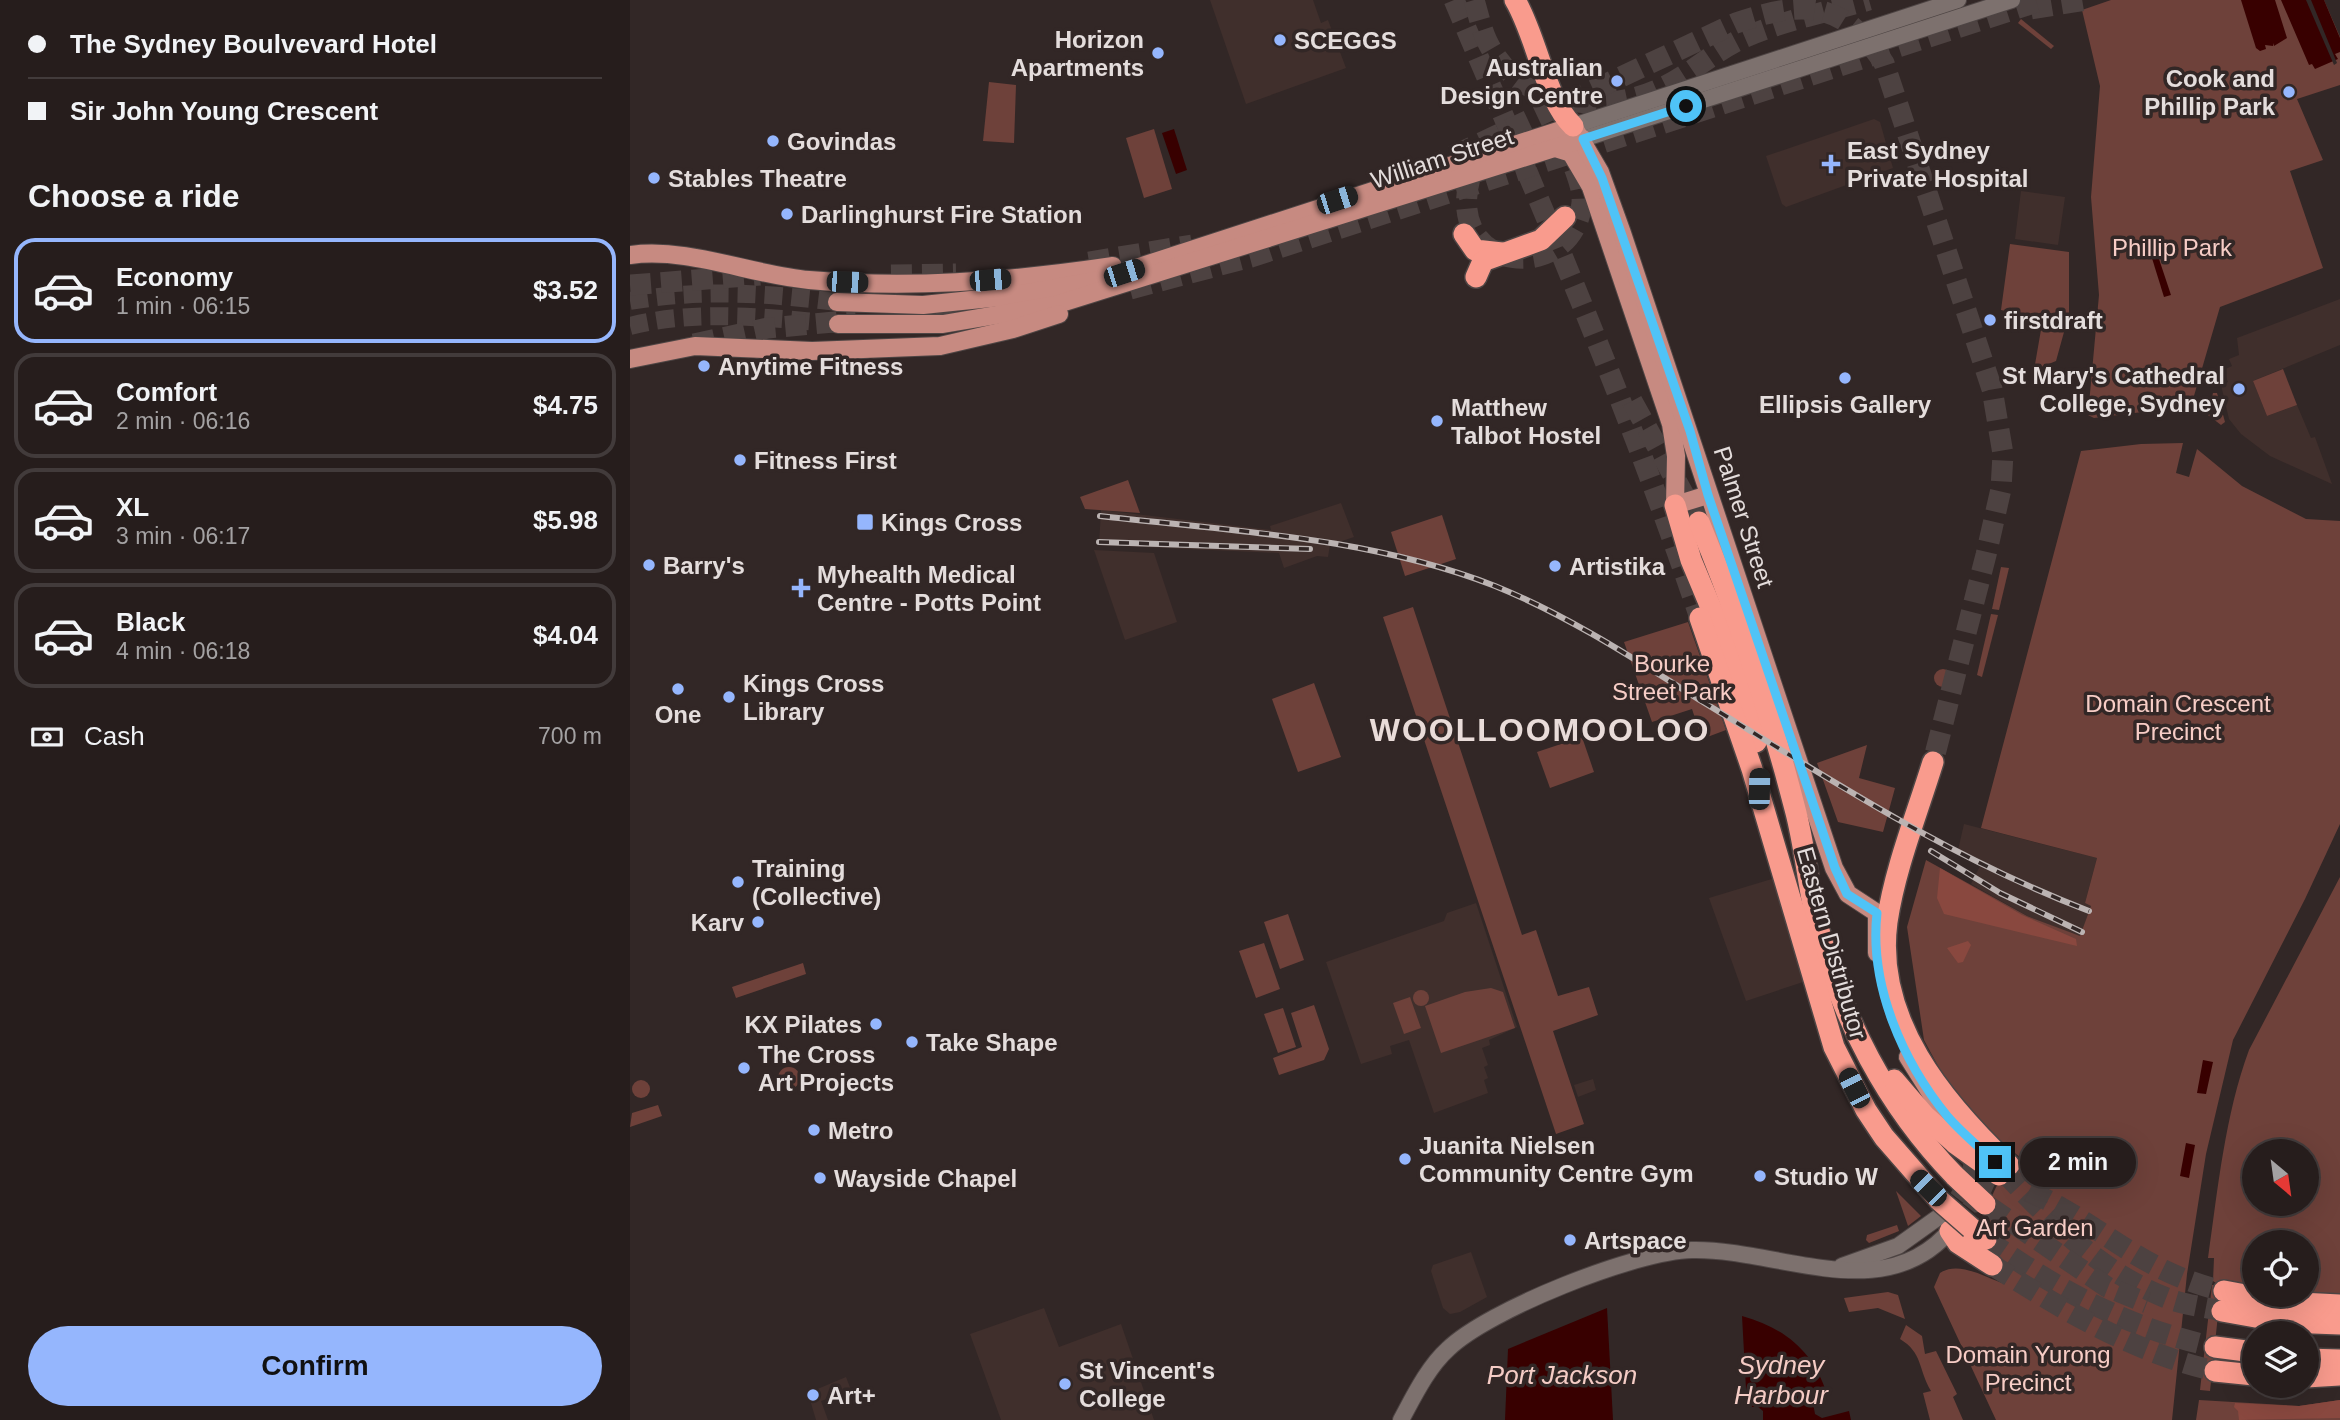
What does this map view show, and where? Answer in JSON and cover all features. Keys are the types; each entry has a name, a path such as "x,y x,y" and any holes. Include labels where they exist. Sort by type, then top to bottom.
{"highway":[{"path":"1515,0 1535,40 1558,108 1578,132"},
{"path":"1476,277 1481,263 1547,236 1565,217"},
{"path":"1464,234 1472,247 1479,251 1507,252"},
{"path":"1675,505 1683,538 1714,609 1740,682 1759,760 1759,789"},
{"name":"Eastern Distributor","path":"1699,522 1720,573 1773,729 1797,813 1826,956 1854,1028 1898,1108 1955,1177 1986,1205"},
{"name":"Eastern Distributor","path":"1700,618 1759,789 1834,1047 1866,1110 1884,1137 1955,1223 1958,1243 1992,1265"},
{"path":"1854,1028 1912,1102 1999,1167 1924,1068 1901,1019 1888,967 1886,934 1892,898 1933,762"},
{"path":"2222,1308 2283,1302 2340,1305"},
{"path":"2222,1308 2290,1316 2340,1318"},
{"path":"2222,1308 2283,1322 2340,1324"},
{"path":"2222,1308 2260,1321"},
{"path":"2319,1334 2340,1333"},
{"path":"2216,1347 2242,1350"},
{"path":"2319,1359 2340,1360"},
{"path":"2215,1371 2242,1374"},
{"path":"2319,1376 2340,1375"}],"main road":[{"name":"William Street","path":"1723,85 1865,30 1958,0"},
{"name":"William Street","path":"837,302 923,305 1010,296 1099,280 1390,183 1578,132 1723,85 1871,46 2012,0"},
{"path":"1865,30 1871,46"},
{"name":"William Street","path":"838,324 908,326 993,318 1055,305 1555,148 1578,132"},
{"name":"Palmer Street","path":"1578,132 1606,189 1839,878 1847,894 1877,913 1877,952 1892,1019 1921,1081 1961,1140"},
{"name":"Palmer Street","path":"1555,148 1570,152 1576,159 1591,187 1605,224 1671,424 1676,456 1675,505"},
{"path":"1390,183 1440,177 1447,183"},
{"path":"630,255 673,256 793,279 906,283 1069,272 1183,253"},
{"path":"630,359 695,346 813,351 952,345 1075,309 1163,272"},
{"path":"1675,505 1708,495"},
{"path":"1833,1269 1861,1261 1915,1236 1955,1223"},
{"path":"1401,1420 1447,1350 1474,1329 1511,1308 1612,1268 1691,1250 1732,1251 1833,1269 1875,1272 1907,1262 1937,1245 1955,1223"},
{"path":"1907,1262 1906,1252 1915,1236"},
{"path":"1861,1261 1880,1262 1897,1258 1907,1262"}],"shaded area":[{"name":"SCEGGS","path":"1210,0 1313,0 1321,23 1328,20 1346,68 1246,104"},
{"name":"East Sydney Private Hospital","path":"1874,119 1880,122 1893,168 1786,207 1782,204 1766,156"},
{"path":"2021,191 2065,197 2058,245 2015,239"},
{"name":"St Mary's Cathedral College, Sydney","path":"2340,299 2340,345 2253,381 2267,416 2297,405 2311,438 2315,437 2332,484 2270,456 2241,434 2229,419 2221,385 2228,382 2223,370 2232,366 2229,359 2239,355 2237,338"},
{"path":"1341,503 1354,537 1330,545 1328,557 1317,556 1284,568 1279,553 1099,545 1101,510 1271,530 1270,526"},
{"path":"1094,550 1154,553 1177,622 1125,640"},
{"path":"1964,824 2097,858 2085,903 2091,906 2080,937 2027,916 1971,884 1982,862 1958,850"},
{"path":"1940,868 2022,915 2076,939 2077,946 1944,914 1937,898"},
{"path":"1775,878 1803,982 1746,1001 1709,898"},
{"path":"1476,903 1517,1027 1489,1040 1490,1045 1482,1048 1488,1065 1484,1067 1488,1078 1484,1080 1488,1093 1434,1113 1409,1040 1390,1046 1392,1054 1361,1064 1326,962 1444,921 1447,913"},
{"path":"1968,941 1971,945 1963,962 1958,963 1947,948"},
{"path":"1593,1079 1596,1090 1578,1097 1574,1085"},
{"path":"1471,1252 1487,1297 1460,1312 1450,1314 1443,1308 1431,1271 1433,1265"},
{"name":"St Vincent's College","path":"1044,1308 1059,1347 1121,1324 1154,1420 1001,1420 970,1334"},
{"path":"846,1377 851,1390 821,1401 828,1420 816,1420 808,1393"},
{"path":"2340,1400 2340,1418 2239,1420 2238,1411 2234,1407 2235,1403 2299,1406"}],"green space":[{"name":"Phillip Park","path":"2111,0 2324,0 2340,37 2340,85 2297,99 2323,160 2290,171 2323,268 2220,307 2191,406 2094,418 2088,415 2099,295 2091,197 2100,86 2082,10"},
{"path":"2021,19 2054,46 2051,49 2018,23"},
{"path":"989,82 1016,85 1014,143 983,141"},
{"path":"1154,129 1172,189 1144,198 1126,138"},
{"path":"2010,244 2069,252 2069,314 2056,361 2034,370 2042,324 2018,320 2019,314 2001,310"},
{"path":"2283,369 2297,405 2267,416 2253,381"},
{"path":"2213,393 2217,393 2225,422 2221,425 2208,415"},
{"name":"Domain Crescent Precinct","path":"2183,443 2176,473 2189,477 2197,449 2242,486 2306,519 2340,521 2340,824 2233,1040 2206,1154 2187,1274 2172,1420 1996,1420 1934,1287 1940,1273 1956,1268 1972,1271 2005,1284 1991,1248 1988,1211 2001,1178 2016,1158 2020,1162 2022,1159 1979,1123 1945,1079 1924,1040 1907,927 1926,860 2027,916 2080,936 2091,906 2085,903 2097,858 1981,828 2081,451 2141,444"},
{"path":"1128,480 1140,513 1085,509 1080,497"},
{"path":"1442,515 1456,559 1405,576 1391,532"},
{"path":"2001,567 2009,568 1999,610 1992,609"},
{"path":"1413,607 1522,935 1536,930 1558,996 1589,987 1598,1015 1553,1031 1584,1124 1556,1134 1383,617"},
{"path":"1991,614 1998,615 1982,677 1977,675"},
{"name":"Bourke Street Park","path":"1688,622 1726,730 1702,739 1692,709 1652,722 1624,642"},
{"path":"1943,669 1949,672 1952,678 1949,684 1943,687 1937,684 1934,678 1937,672"},
{"path":"1314,683 1341,757 1298,772 1272,699"},
{"path":"1582,737 1594,772 1550,788 1537,752"},
{"path":"1867,745 1859,778 1895,788 1883,832 1838,822 1817,763"},
{"path":"2340,877 2340,1296 2319,1295 2319,1230 2242,1230 2242,1289 2221,1286 2210,1391 2200,1390 2212,1285 2219,1285 2213,1281 2214,1258 2208,1258 2228,1126 2249,1050"},
{"path":"1288,914 1304,960 1280,969 1264,922"},
{"path":"1264,943 1280,989 1256,998 1239,951"},
{"path":"803,963 806,974 736,998 732,987"},
{"path":"1491,988 1503,992 1515,1028 1441,1053 1425,1006 1465,992"},
{"path":"1418,990 1424,990 1429,998 1427,1004 1418,1006 1413,1001 1413,995"},
{"path":"1410,997 1421,1028 1404,1034 1393,1003"},
{"path":"1314,1005 1329,1049 1324,1060 1279,1075 1273,1058 1302,1047 1291,1013"},
{"path":"1283,1008 1296,1047 1278,1053 1264,1014"},
{"path":"785,1067 793,1067 800,1074 800,1082 793,1089 785,1089 778,1082 778,1074"},
{"path":"641,1080 647,1083 650,1089 647,1095 641,1098 635,1095 632,1089 635,1083"},
{"path":"658,1105 662,1116 630,1127 632,1113"},
{"path":"1896,1191 1921,1216 1908,1226"},
{"path":"1897,1225 1899,1231 1869,1243 1866,1240 1867,1235"},
{"path":"1888,1292 1898,1295 1905,1319 1878,1308 1849,1312 1844,1298"},
{"path":"1906,1325 1922,1336 1925,1354 1936,1351 1957,1394 1953,1397 1963,1420 1930,1420 1923,1393 1931,1391 1913,1350 1900,1339"},
{"path":"2199,1400 2299,1406 2340,1400 2340,1420 2196,1420"}],"water":[{"path":"2241,0 2275,0 2287,38 2274,46 2273,43 2273,46 2265,45 2266,49 2260,51 2256,48"},
{"path":"2281,0 2324,0 2340,38 2340,52 2335,54 2338,59 2315,69 2312,64 2309,65"},
{"path":"1174,129 1187,170 1176,174 1162,133"},
{"path":"2157,253 2171,295 2164,297 2151,255"},
{"path":"2203,1060 2213,1062 2206,1094 2197,1093"},
{"path":"2186,1143 2195,1145 2189,1178 2180,1176"},
{"name":"Port Jackson","path":"1607,1308 1613,1420 1505,1420 1508,1349"},
{"name":"Sydney Harbour","path":"1742,1316 1784,1335 1795,1343 1814,1365 1827,1394 1817,1396 1813,1403 1815,1414 1822,1418 1849,1411 1851,1420 1763,1420 1763,1411 1758,1407 1747,1407"}],"pier":[{"path":"2306,0 2311,0 2337,63 2334,65"}],"tunnel":[{"path":"1454,0 1614,384 1700,618"},
{"path":"1474,0 1487,41 1501,63 1519,80 1539,92 1562,100 1587,103 1612,102 1659,89 1741,39 1788,22 1869,0"},
{"path":"1130,289 1251,257 2043,0"},
{"path":"2031,9 2086,0"},
{"path":"1425,169 1736,23 1760,16 1802,9 1820,11 1853,27 1868,42 1884,63 1992,389 2003,454 2001,489 1933,762"},
{"path":"1470,178 1467,210 1475,234 1492,250 1513,258 1536,257 1557,248 1574,230 1582,197 1572,161"},
{"path":"1089,262 1192,245"},
{"path":"891,275 956,274"},
{"path":"630,285 760,275"},
{"path":"630,301 682,295 734,294 837,302"},
{"path":"905,317 974,313"},
{"path":"630,326 707,316 838,324"},
{"path":"694,344 768,328 856,320"},
{"path":"1632,401 1699,522"},
{"path":"1941,1216 1960,1194 1969,1177 1972,1158 1970,1148"},
{"path":"1954,1227 1984,1189 1994,1166"},
{"path":"2004,1172 2059,1228 2122,1276 2169,1299 2222,1311"},
{"path":"2029,1191 2055,1204 2145,1260 2195,1283 2224,1291"},
{"path":"1988,1206 2107,1287 2147,1303"},
{"path":"1986,1239 2040,1275 2095,1305 2153,1330 2215,1347"},
{"path":"1992,1265 2099,1328 2156,1353 2215,1371"}],"railway":[{"path":"1100,516 1350,546 1399,556 1495,586 1602,640 1938,842 2089,911"},
{"path":"1099,542 1310,549"},
{"path":"1931,851 2000,893 2082,932"}],"place":[{"name":"SCEGGS","path":"1280,40"},
{"name":"Horizon Apartments","path":"1158,53"},
{"name":"Australian Design Centre","path":"1617,81"},
{"name":"Cook and Phillip Park","path":"2289,92"},
{"name":"Govindas","path":"773,141"},
{"name":"East Sydney Private Hospital","path":"1831,164"},
{"name":"Stables Theatre","path":"654,178"},
{"name":"Darlinghurst Fire Station","path":"787,214"},
{"name":"firstdraft","path":"1990,320"},
{"name":"Anytime Fitness","path":"704,366"},
{"name":"Ellipsis Gallery","path":"1845,378"},
{"name":"St Mary's Cathedral College, Sydney","path":"2239,389"},
{"name":"Matthew Talbot Hostel","path":"1437,421"},
{"name":"Fitness First","path":"740,460"},
{"name":"Kings Cross","path":"865,522"},
{"name":"Barry's","path":"649,565"},
{"name":"Artistika","path":"1555,566"},
{"name":"Myhealth Medical Centre - Potts Point","path":"801,588"},
{"name":"One","path":"678,689"},
{"name":"Kings Cross Library","path":"729,697"},
{"name":"Training (Collective)","path":"738,882"},
{"name":"Karv","path":"758,922"},
{"name":"KX Pilates","path":"876,1024"},
{"name":"Take Shape","path":"912,1042"},
{"name":"The Cross Art Projects","path":"744,1068"},
{"name":"Metro","path":"814,1130"},
{"name":"Juanita Nielsen Community Centre Gym","path":"1405,1159"},
{"name":"Studio W","path":"1760,1176"},
{"name":"Wayside Chapel","path":"820,1178"},
{"name":"Artspace","path":"1570,1240"},
{"name":"St Vincent's College","path":"1065,1384"},
{"name":"Art+","path":"813,1395"}],"district":[{"name":"WOOLLOOMOOLOO","path":"1540,730"}],"route":[{"path":"1686,106 1583,139 1602,178 1690,431 1708,495 1835,868 1847,894 1877,913 1876,940 1880,969 1892,1019 1902,1044 1921,1081 1935,1100 1959,1128 1995,1162"}],"park label":[{"name":"Art Garden","path":"2035,1227"},
{"name":"Domain Yurong Precinct","path":"2028,1368"}]}
